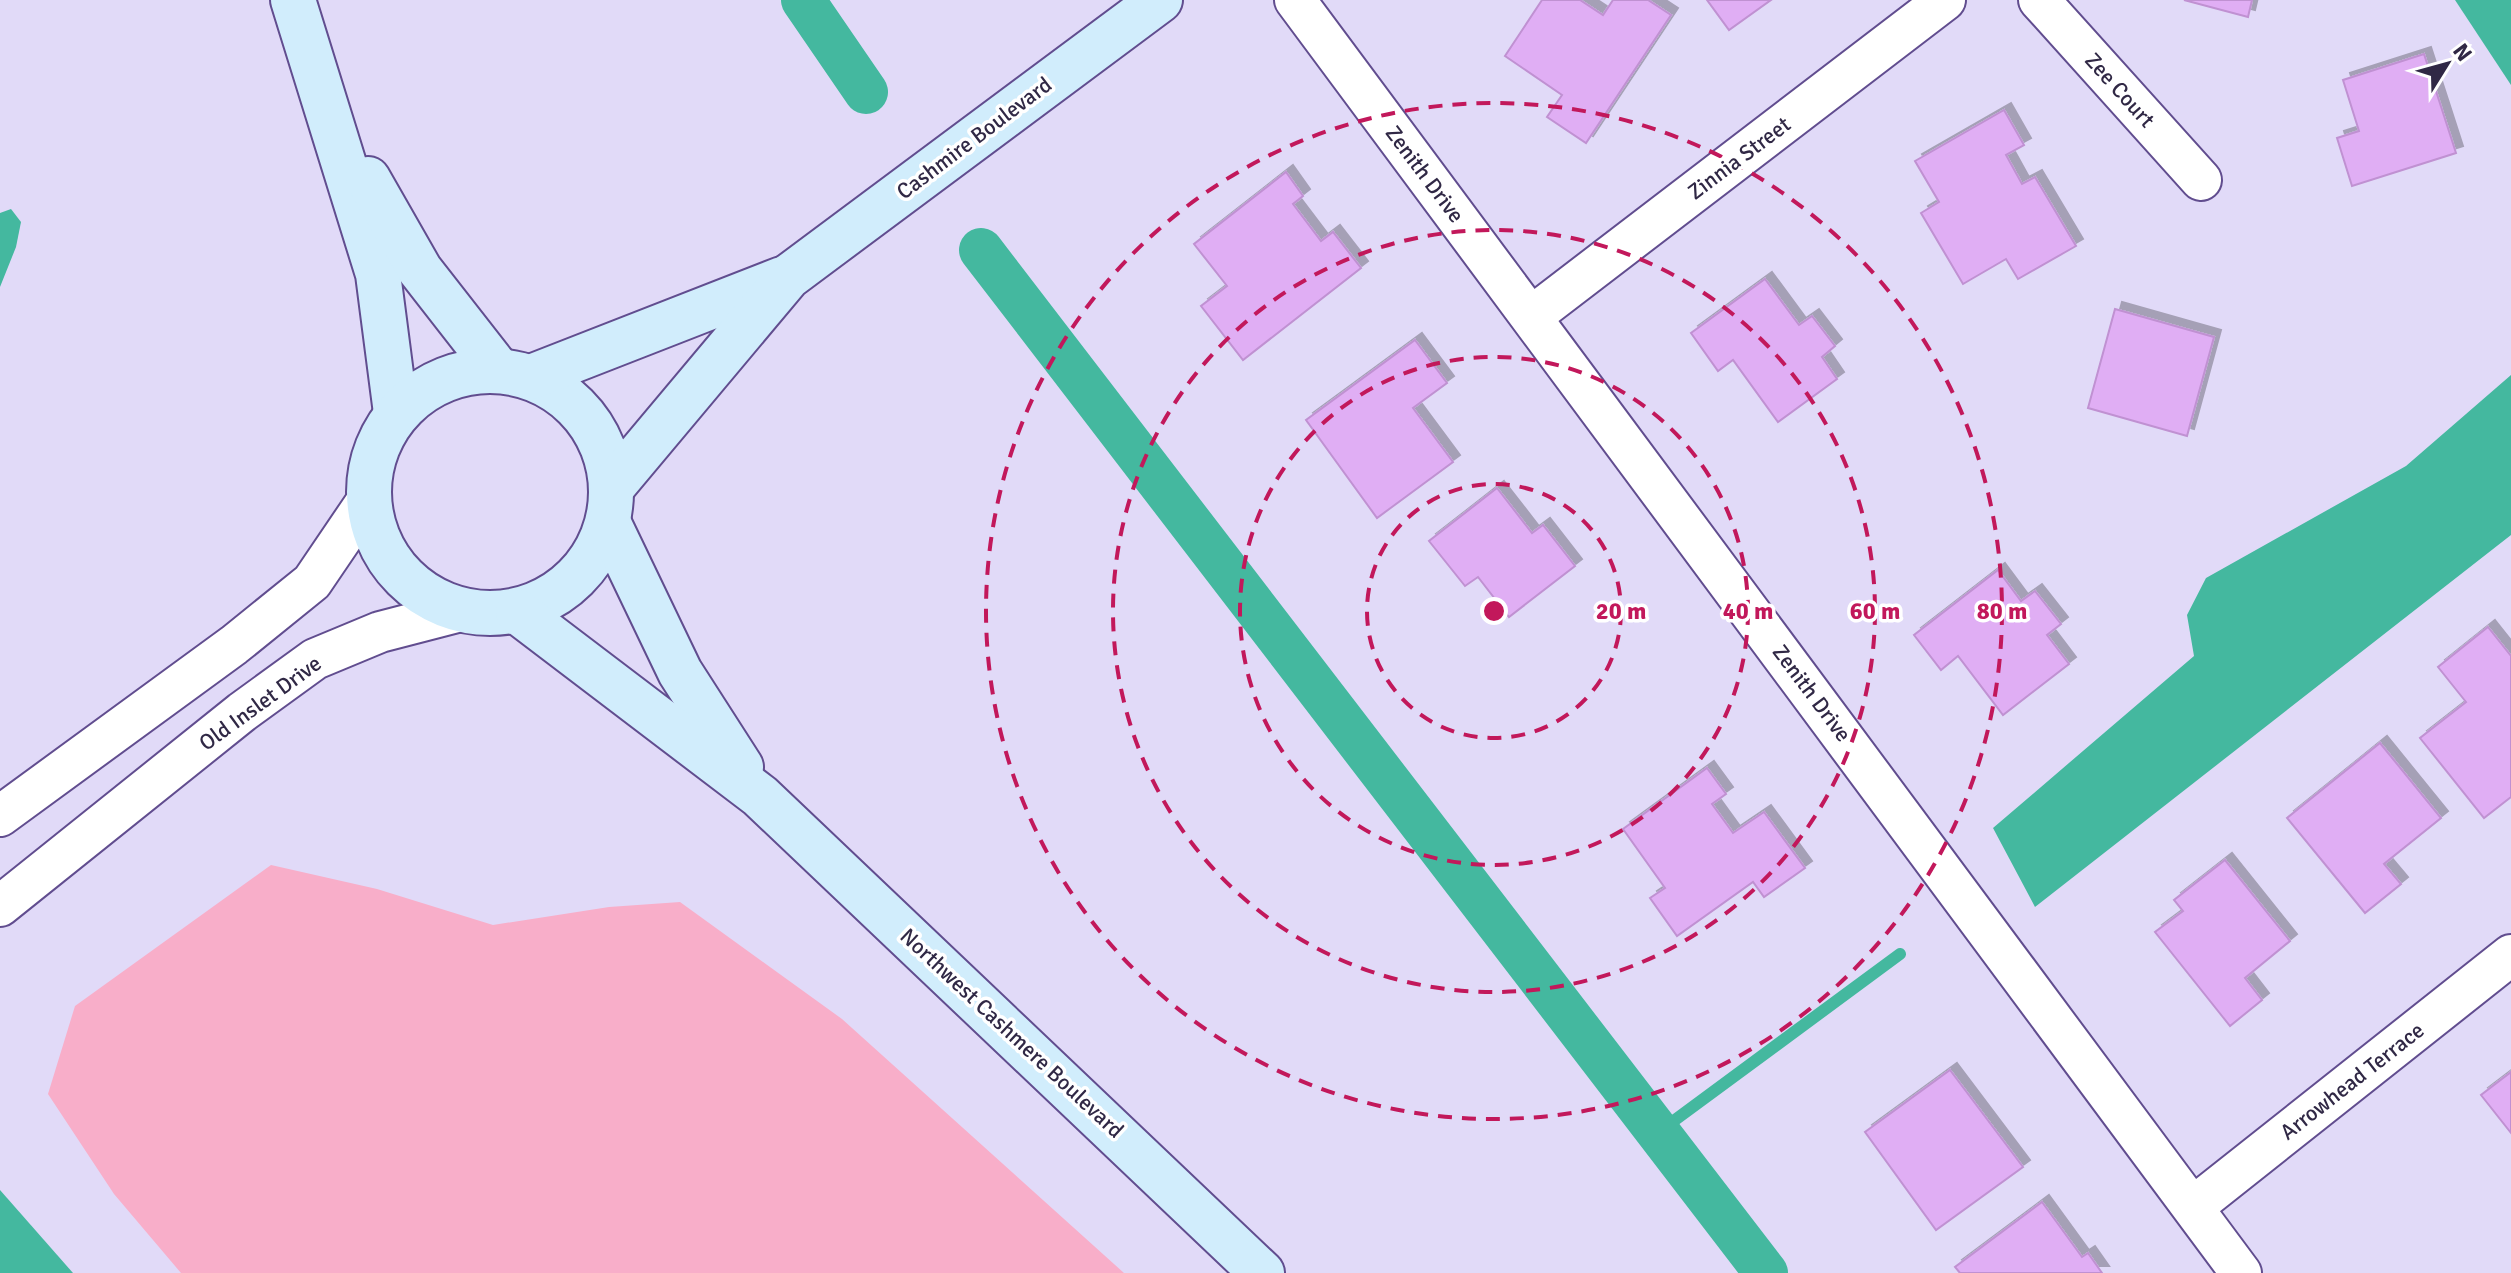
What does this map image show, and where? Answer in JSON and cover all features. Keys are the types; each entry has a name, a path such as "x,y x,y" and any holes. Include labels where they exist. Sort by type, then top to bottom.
{"street":[{"path":"293,0 330,111 378,274 396,413"},
{"name":"Cashmire Boulevard","path":"610,506 788,277 1160,0"},
{"name":"Zenith Drive","path":"1295,0 2241,1273"},
{"name":"Zinnia Street","path":"1532,316 1945,0"},
{"name":"Zee Court","path":"2039,0 2201,180"},
{"path":"330,111 420,270 514,374"},
{"name":"Cashmire Boulevard","path":"514,374 788,277"},
{"path":"464,373 514,374 562,394 586,418 605,450 610,506 593,559 544,603 518,612 489,615 461,611 427,597 400,573 379,543 369,498 375,454 396,413 432,385 464,373"},
{"path":"0,816 234,645 312,582 369,498"},
{"name":"Northwest Cashmere Boulevard","path":"610,506 680,672 760,796"},
{"name":"Old Inslet Drive","path":"0,906 315,659 380,632 461,611"},
{"name":"Northwest Cashmere Boulevard","path":"518,612 760,796 1262,1273"},
{"path":"40,786 83,839"},
{"name":"Arrowhead Terrace","path":"2193,1207 2511,955"}],"shaded area":[{"path":"2455,0 2511,0 2511,85"},
{"path":"11,209 21,222 16,247 0,287 0,213"},
{"path":"2511,375 2511,535 2035,907 1993,828 2194,656 2187,615 2206,578 2406,466"},
{"path":"271,865 377,889 493,925 609,907 680,902 842,1019 1124,1273 181,1273 114,1194 48,1094 75,1006"},
{"path":"0,1190 73,1273 0,1273"}],"building":[{"path":"1542,0 1580,0 1603,15 1613,0 1648,0 1671,15 1586,143 1547,117 1562,95 1505,56"},
{"path":"1707,0 1771,0 1729,30"},
{"path":"2184,0 2252,0 2248,17"},
{"path":"2424,54 2456,153 2352,186 2337,138 2359,131 2343,80"},
{"path":"2004,110 2024,145 2006,155 2022,184 2035,177 2076,246 2018,279 2006,259 1963,284 1921,213 1939,202 1915,161"},
{"path":"1286,172 1303,196 1293,204 1321,241 1333,232 1361,268 1243,360 1201,306 1227,286 1194,244"},
{"path":"1765,279 1799,325 1812,316 1835,346 1822,357 1837,379 1778,422 1733,360 1718,371 1691,333"},
{"path":"2115,309 2214,337 2187,436 2088,408"},
{"path":"1415,340 1447,383 1413,408 1453,462 1377,518 1306,420"},
{"path":"1497,488 1532,533 1543,525 1575,566 1509,617 1478,577 1465,586 1429,541"},
{"path":"1998,570 2021,601 2035,591 2061,624 2047,635 2069,664 2003,715 1958,656 1941,670 1914,635"},
{"path":"2488,627 2511,656 2511,797 2484,818 2420,738 2466,702 2438,667"},
{"path":"2380,743 2441,818 2384,864 2401,884 2365,913 2287,818"},
{"path":"1707,768 1726,794 1712,804 1733,833 1764,812 1805,868 1764,897 1753,882 1677,936 1650,898 1665,888 1623,829"},
{"path":"2225,860 2290,941 2245,978 2262,1000 2230,1026 2155,932 2183,911 2174,900"},
{"path":"1950,1070 2023,1167 1936,1230 1865,1132"},
{"path":"2511,1072 2511,1133 2481,1095"},
{"path":"2042,1202 2082,1257 2088,1253 2102,1273 1960,1273 1955,1267"}],"waterway":[{"path":"803,0 866,92"},
{"path":"981,250 1766,1273"},
{"path":"1660,1131 1900,954"}]}
